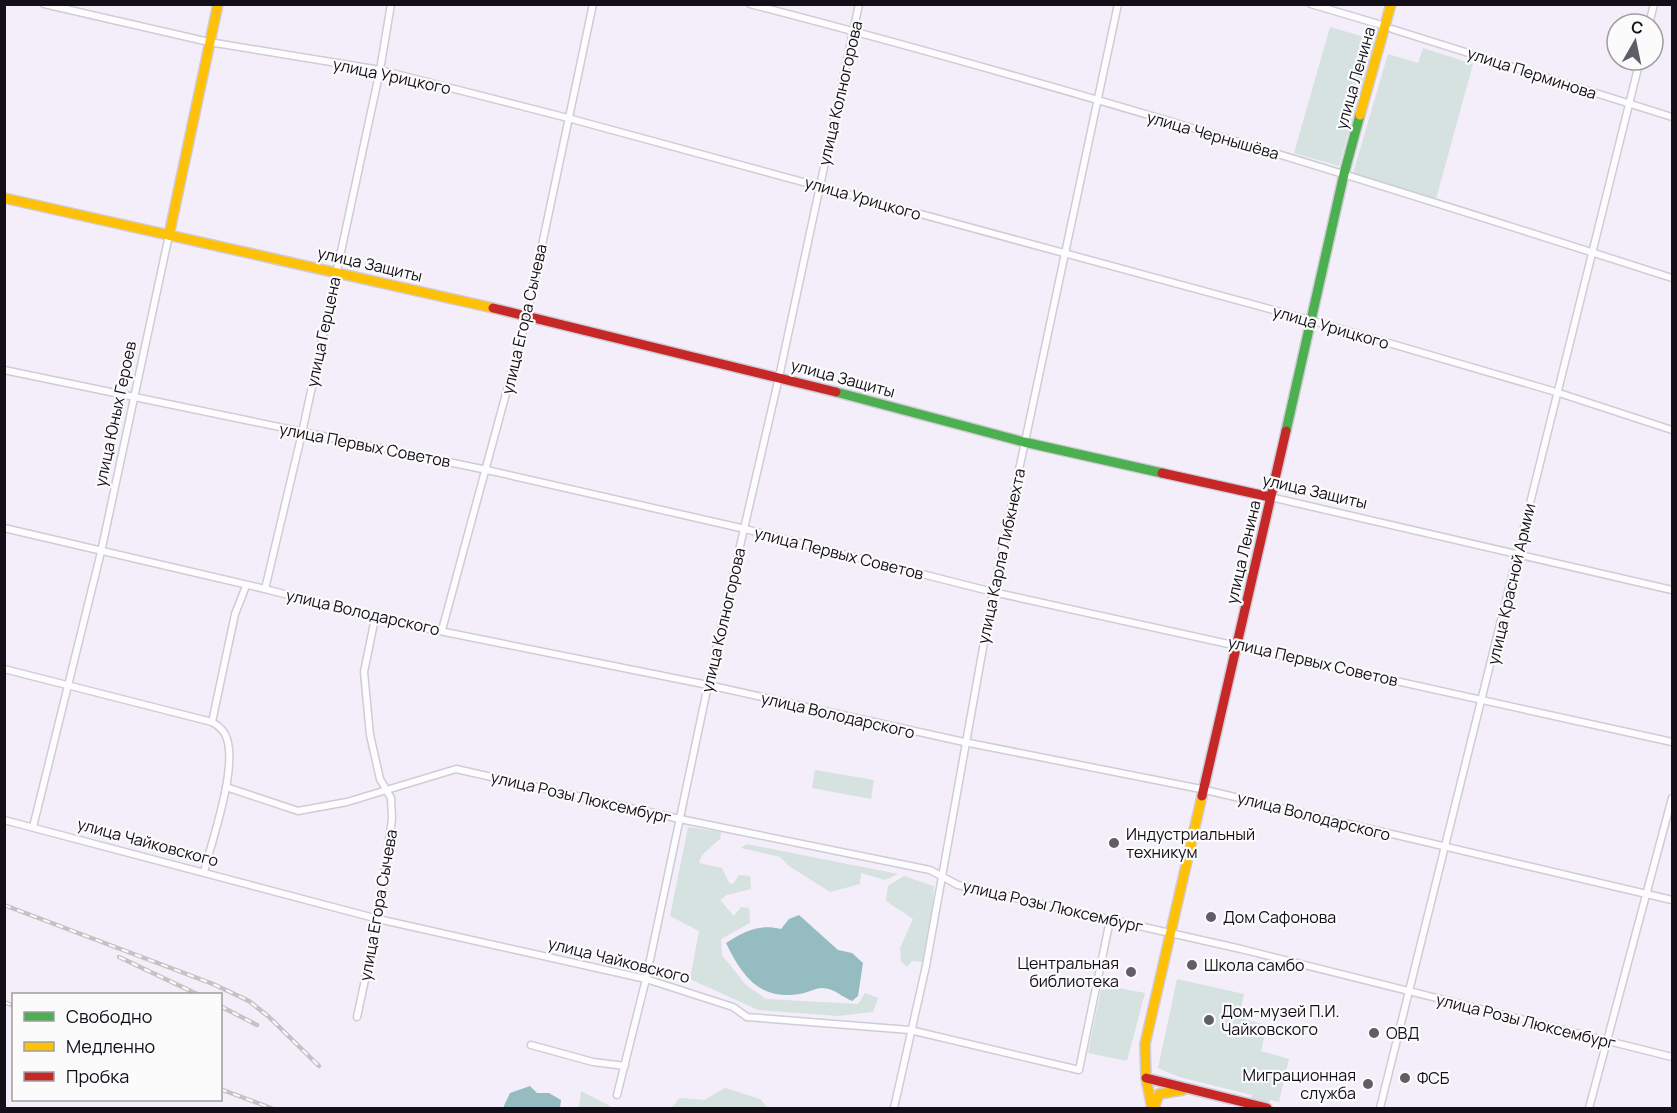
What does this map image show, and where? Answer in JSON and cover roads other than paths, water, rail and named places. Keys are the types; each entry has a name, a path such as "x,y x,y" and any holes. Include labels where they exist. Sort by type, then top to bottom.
{"street":[{"name":"улица Урицкого","path":"44,4 209,42 380,70 568,118 1310,320 1556,392 1672,430"},
{"name":"улица Юных Героев","path":"33,827 101,552 218,4"},
{"name":"улица Герцена","path":"265,589 302,433 380,70 391,4"},
{"name":"улица Егора Сычева","path":"442,630 527,316 593,4"},
{"name":"улица Чернышёва","path":"750,4 854,31 1344,174 1672,278"},
{"name":"улица Колногорова","path":"617,1095 646,979 708,685 779,377 859,4"},
{"name":"улица Карла Либкнехта","path":"894,1108 926,966 964,742 993,592 1118,4"},
{"name":"улица Перминова","path":"1311,4 1672,117"},
{"name":"улица Ленина","path":"1153,1108 1146,1078 1145,1044 1201,789 1344,174 1389,27 1391,4"},
{"name":"улица Красной Армии","path":"1380,1108 1484,700 1556,392 1637,72"},
{"name":"улица Защиты","path":"4,198 336,271 779,377 1024,442 1519,552 1672,590"},
{"name":"улица Первых Советов","path":"4,370 487,470 745,529 993,592 1672,742"},
{"name":"улица Володарского","path":"4,528 265,589 375,618 708,685 964,742 1201,789 1672,900"},
{"path":"212,722 235,614 246,586"},
{"name":"улица Егора Сычева","path":"357,1017 378,919 393,819 388,790 380,779 370,735 364,672 375,618"},
{"path":"4,669 212,722 222,730 229,745 226,788 204,872"},
{"name":"улица Розы Люксембург","path":"226,788 298,811 347,802 456,769 680,819 930,870 958,885 1169,933 1672,1057"},
{"path":"1589,1108 1672,798"},
{"name":"улица Чайковского","path":"4,820 378,919 646,979 733,1007 747,1017 910,1030 1079,1070 1110,920"},
{"path":"531,1045 593,1062 625,1066"},
{"path":"1146,1078 1267,1108"},
{"path":"1153,1108 1160,1094 1176,1090 1197,1090"}],"water":[{"path":"799,915 838,950 852,953 863,963 858,996 852,1001 826,988 785,995 763,989 746,975 726,943 759,928 781,929 789,919"},
{"path":"530,1086 537,1093 549,1093 561,1100 560,1108 503,1108 510,1093"}],"railway":[{"path":"4,905 213,984 249,1001 269,1017 319,1066"},
{"path":"119,957 195,993"},
{"path":"4,1002 12,1005"},
{"path":"222,1007 257,1025"},
{"path":"222,1090 271,1108"}],"place":[{"name":"Индустриальный техникум","path":"1114,843"},
{"name":"Дом Сафонова","path":"1211,917"},
{"name":"Школа самбо","path":"1192,965"},
{"name":"Центральная библиотека","path":"1131,972"},
{"name":"Дом-музей П.И. Чайковского","path":"1209,1020"},
{"name":"ОВД","path":"1374,1033"},
{"name":"ФСБ","path":"1405,1078"},
{"name":"Миграционная служба","path":"1368,1084"}]}
